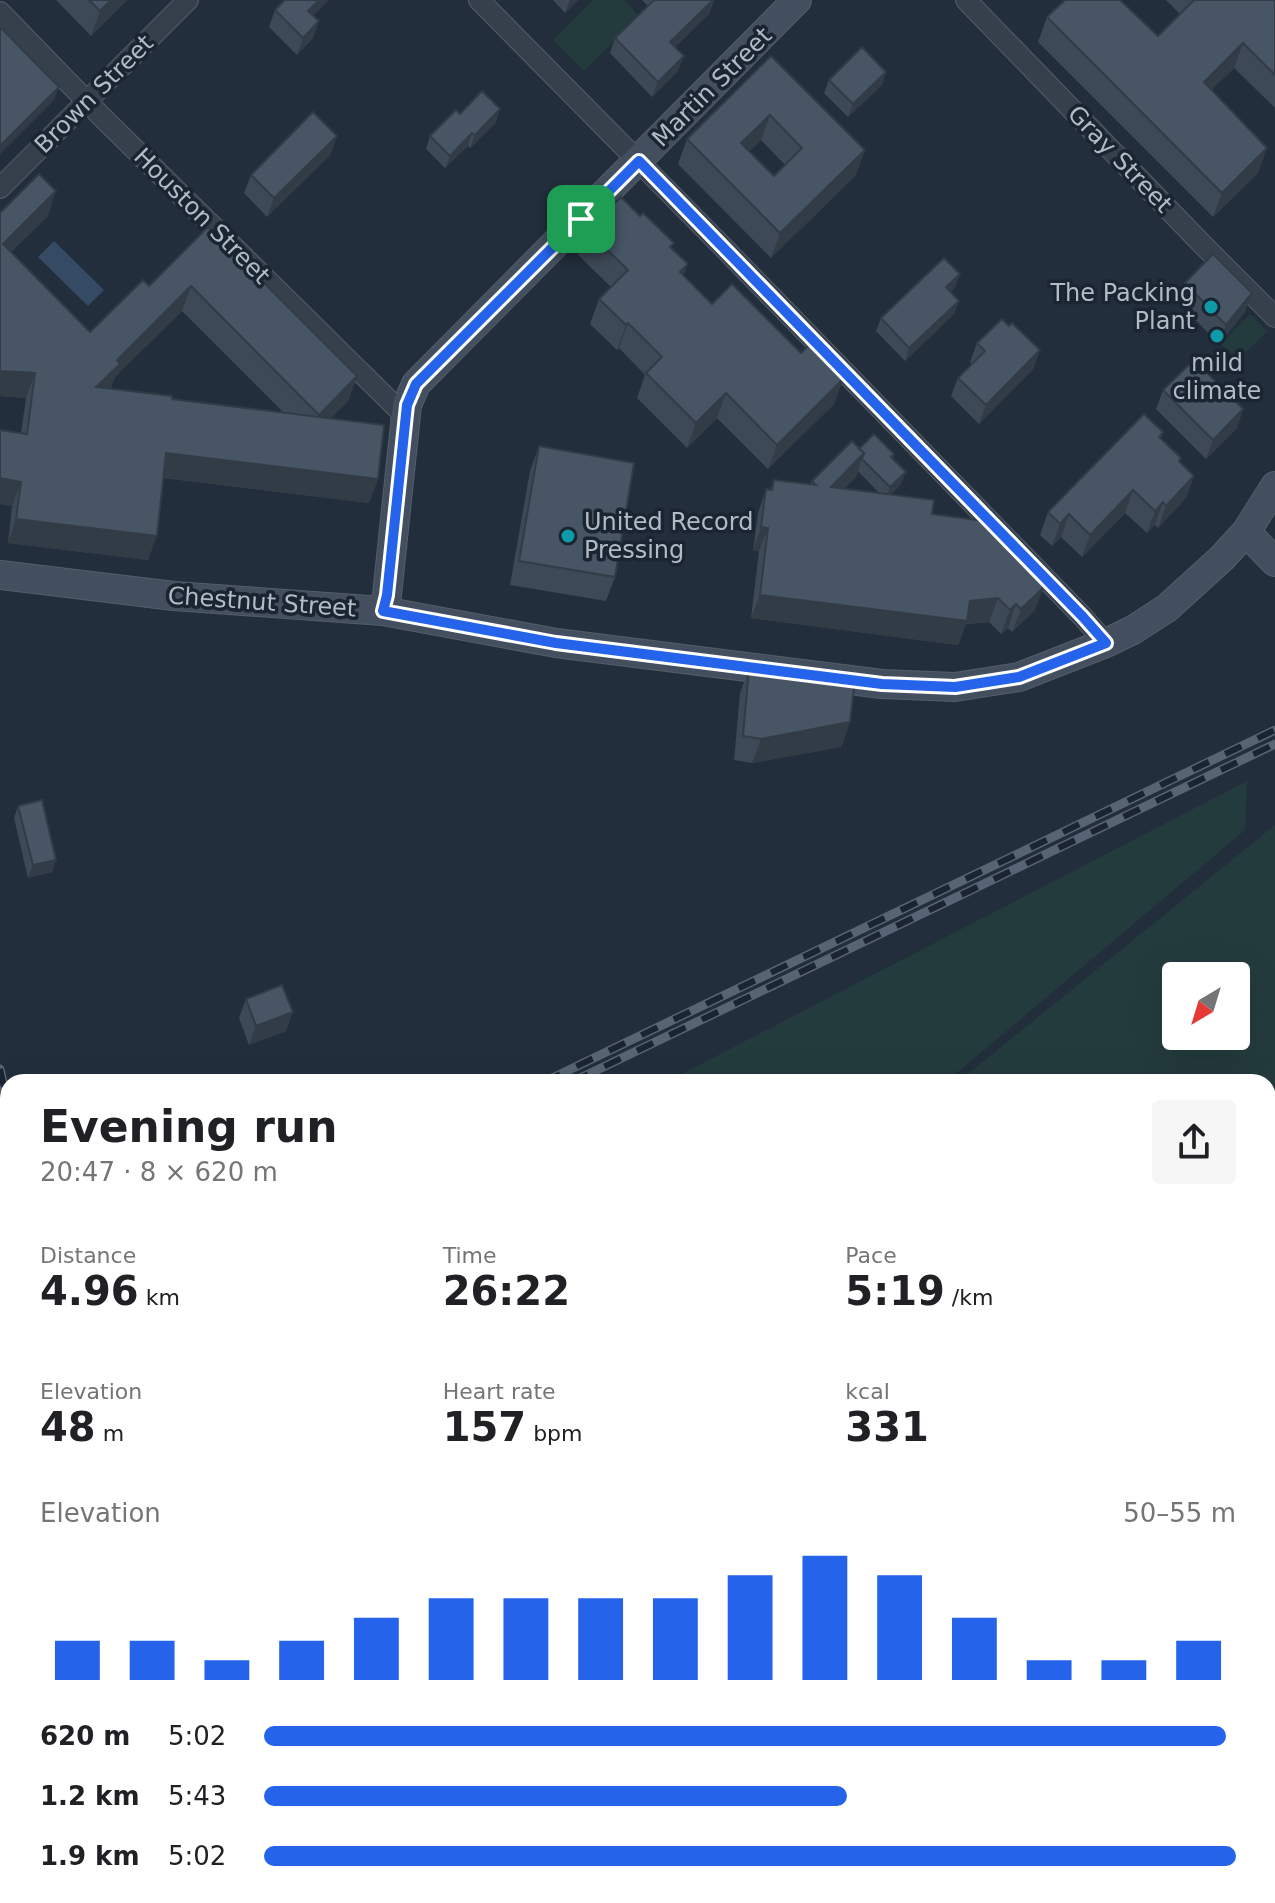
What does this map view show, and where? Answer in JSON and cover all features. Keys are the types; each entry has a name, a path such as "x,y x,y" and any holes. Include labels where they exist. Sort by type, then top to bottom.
{"street":[{"name":"Brown Street","path":"0,188 188,0"},
{"path":"479,0 1106,643"},
{"name":"Martin Street","path":"383,611 407,405 416,384 797,0"},
{"name":"Gray Street","path":"966,0 1275,317"},
{"name":"Houston Street","path":"0,12 407,418"},
{"name":"Chestnut Street","path":"0,575 174,596 383,611 556,643 882,684 955,687 1019,677 1133,630 1167,608 1222,558 1246,532 1275,486"},
{"path":"1246,532 1275,562"}],"green space":[{"path":"593,0 624,0 639,16 584,71 553,40"},
{"path":"1250,314 1267,331 1238,360 1221,344"},
{"path":"1247,781 1245,830 955,1074 681,1074"},
{"path":"1275,825 1275,1074 968,1074"}],"water":[{"path":"54,241 104,290 88,306 38,257"}],"building":[{"path":"89,0 111,0 100,11"},
{"path":"285,0 319,0 308,11 319,21 303,38 275,10"},
{"path":"654,0 713,0 670,42 684,56 658,82 615,38"},
{"path":"1065,0 1120,0 1158,36 1194,0 1275,0 1275,75 1243,43 1204,82 1267,148 1222,193 1047,17"},
{"path":"0,27 59,87 0,146"},
{"path":"862,47 886,72 853,104 829,80"},
{"path":"771,56 865,150 780,233 687,139","holes":["770,115 802,148 774,176 741,143"]},
{"path":"482,91 500,109 450,156 430,136 456,110 460,114"},
{"path":"313,112 337,136 274,198 251,175"},
{"path":"39,174 56,191 3,244 90,332 143,280 149,286 208,227 357,376 319,415 191,286 117,360 120,364 96,387 384,425 378,479 166,453 157,536 16,519 21,482 0,478 0,430 27,434 35,373 0,371 0,213"},
{"path":"621,197 674,243 670,247 688,264 680,272 712,304 732,284 801,353 809,345 843,379 777,445 726,393 696,423 646,373 662,357 599,299 628,270 587,230"},
{"path":"1213,254 1252,293 1226,325 1185,283"},
{"path":"944,258 960,274 946,287 959,301 909,348 881,318"},
{"path":"1002,319 1009,326 1012,323 1040,350 986,405 958,378 985,351 977,343"},
{"path":"1194,360 1243,409 1213,440 1163,390"},
{"path":"1144,414 1163,432 1159,437 1194,476 1166,506 1163,502 1155,511 1133,490 1090,535 1069,514 1060,524 1048,512"},
{"path":"874,434 894,454 891,457 906,472 890,487 862,459 864,453 859,449"},
{"path":"852,441 864,453 831,487 934,500 932,514 984,521 1044,587 1021,609 1016,604 1010,610 998,598 970,601 967,621 760,595 768,528 761,527 766,489 772,490 774,480 816,485 812,481"},
{"name":"United Record Pressing","path":"539,446 634,463 615,577 519,561"},
{"path":"749,668 855,680 850,722 761,739 743,736"},
{"path":"42,800 56,860 33,865 18,806"},
{"path":"282,985 293,1012 256,1026 246,999"}],"railway":[{"path":"561,1074 1275,730"},
{"path":"589,1074 1275,744"},
{"path":"0,1069 1,1074"}],"place":[{"name":"The Packing Plant","path":"1211,307"},
{"name":"mild climate","path":"1217,336"},
{"name":"United Record Pressing","path":"568,536"}],"route":[{"path":"639,161 1106,643 1019,677 955,687 882,684 556,643 383,611 407,405 416,384 581,219 639,161"}]}
